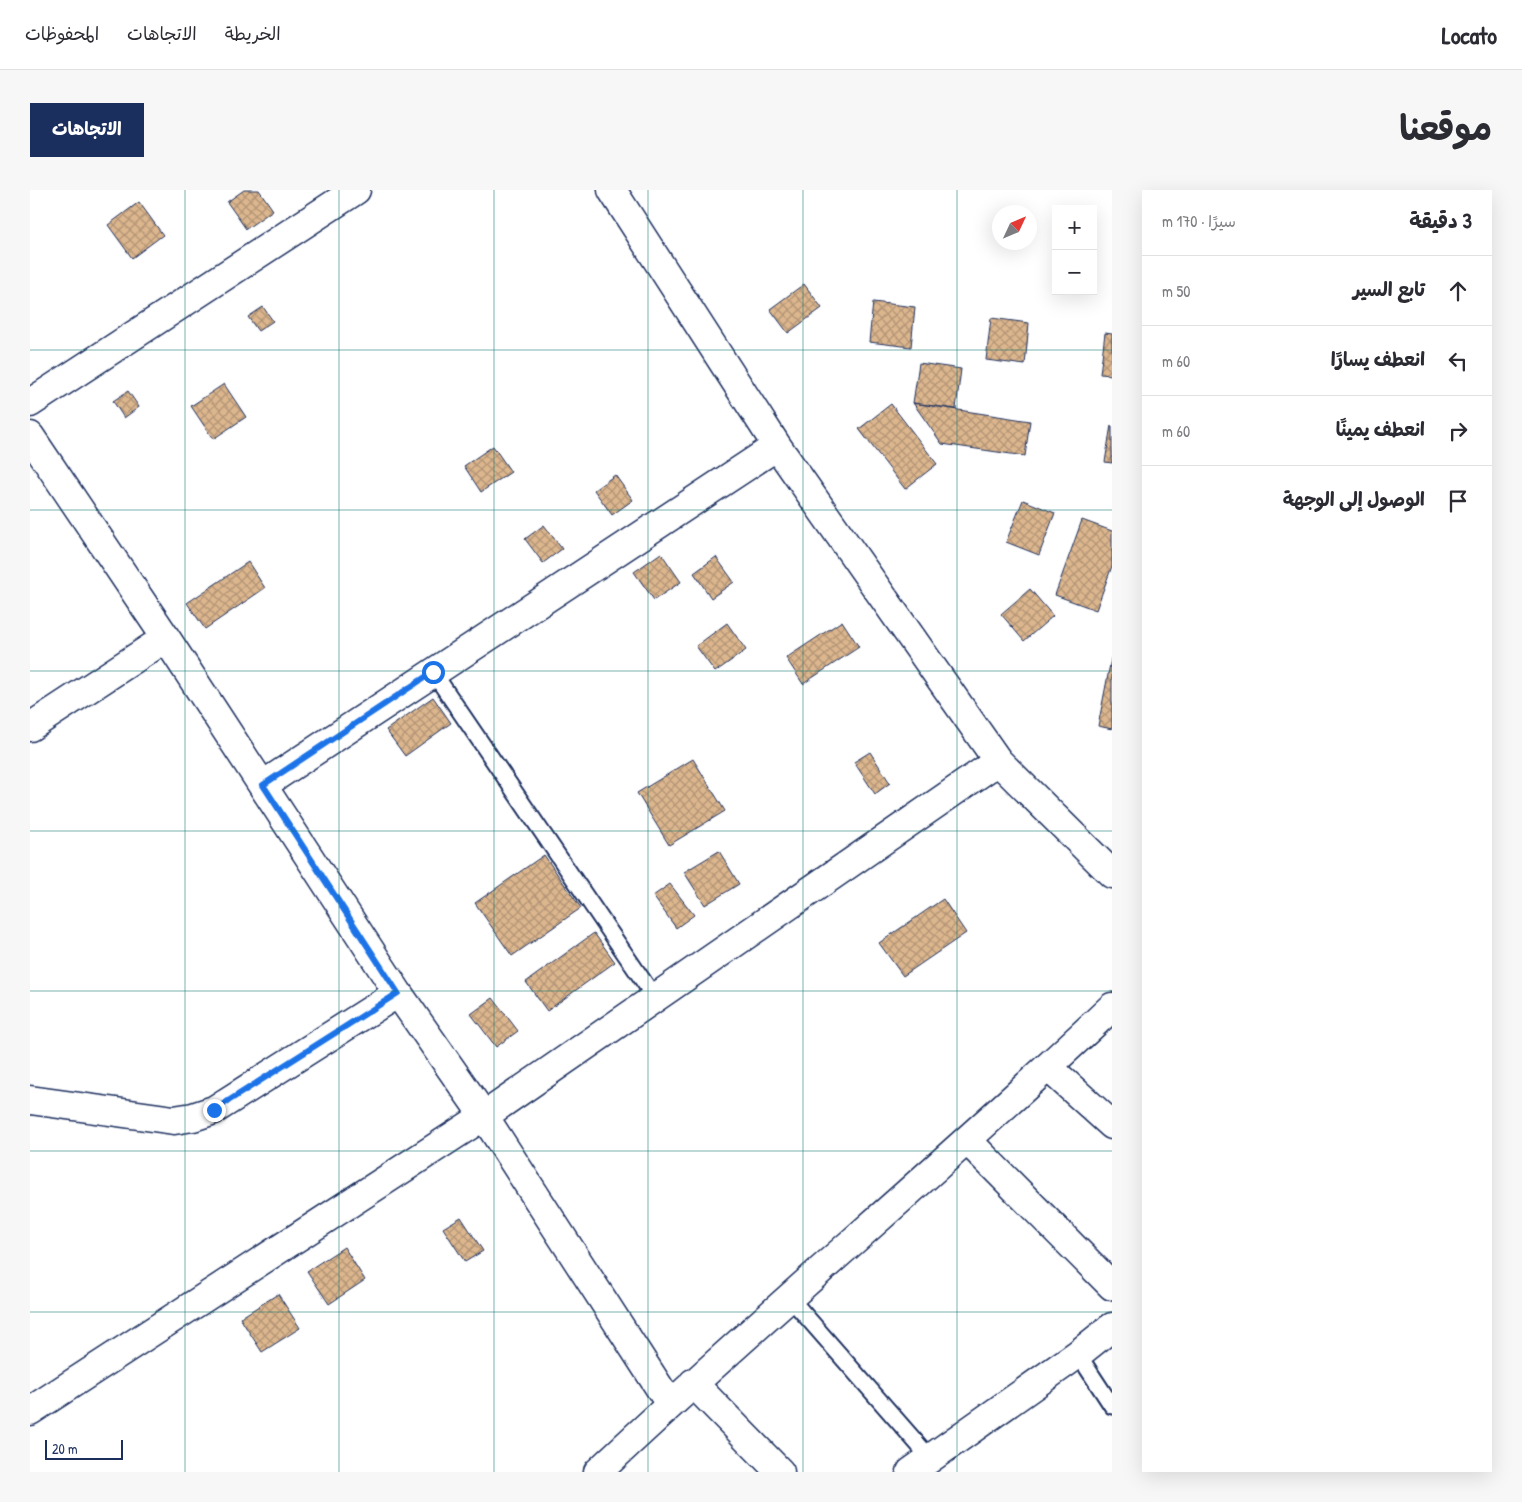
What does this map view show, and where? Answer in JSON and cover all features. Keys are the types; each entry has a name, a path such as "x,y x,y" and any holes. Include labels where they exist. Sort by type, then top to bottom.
{"street":[{"path":"30,403 356,190"},
{"path":"612,190 777,446 998,761 1112,874"},
{"path":"30,436 166,638 398,993 484,1116 670,1404"},
{"path":"263,785 777,446"},
{"path":"30,728 166,638"},
{"path":"30,1411 484,1116 998,761"},
{"path":"30,1100 174,1120 193,1117 214,1110 398,993"},
{"path":"598,1472 670,1404 1048,1068 1112,1007"},
{"path":"1048,1068 1112,1125"},
{"path":"967,1140 1112,1286"},
{"path":"920,1465 1078,1354 1112,1327"},
{"path":"693,1384 780,1472"}],"lane":[{"path":"433,672 655,998"},
{"path":"790,1298 920,1465"},
{"path":"1078,1354 1112,1406"}],"building":[{"path":"244,190 259,190 273,210 246,229 227,202"},
{"path":"139,202 163,235 132,258 108,225"},
{"path":"804,284 822,308 788,333 770,309"},
{"path":"873,302 915,307 911,347 869,342"},
{"path":"263,307 273,321 258,331 248,317"},
{"path":"991,318 1029,323 1025,365 986,360"},
{"path":"1105,333 1112,334 1112,375 1100,374"},
{"path":"919,363 961,369 956,409 913,403"},
{"path":"224,384 246,417 213,439 191,406"},
{"path":"128,391 139,407 124,418 113,401"},
{"path":"913,403 1030,421 1025,456 942,444"},
{"path":"891,404 937,464 905,489 859,429"},
{"path":"1112,426 1112,463 1105,462"},
{"path":"493,446 511,472 481,492 464,466"},
{"path":"615,475 633,500 612,515 594,490"},
{"path":"1023,500 1055,513 1039,555 1006,542"},
{"path":"1082,520 1112,531 1112,566 1096,610 1055,595"},
{"path":"544,525 562,549 543,563 525,539"},
{"path":"661,553 681,582 654,600 634,572"},
{"path":"716,557 734,582 711,598 694,573"},
{"path":"248,562 265,588 205,629 187,603"},
{"path":"1030,589 1053,616 1024,641 1001,614"},
{"path":"842,621 859,647 803,684 786,658"},
{"path":"727,623 746,650 715,672 696,646"},
{"path":"1112,654 1112,729 1098,726"},
{"path":"433,697 451,723 405,756 386,730"},
{"path":"870,752 890,783 875,794 854,762"},
{"path":"693,759 725,811 669,845 637,793"},
{"path":"719,851 739,884 705,905 684,872"},
{"path":"544,855 581,908 512,956 475,903"},
{"path":"670,884 694,915 676,928 653,896"},
{"path":"943,899 966,933 903,976 879,943"},
{"path":"594,933 615,962 547,1011 526,982"},
{"path":"493,998 518,1031 496,1047 471,1014"},
{"path":"461,1217 483,1251 465,1262 443,1228"},
{"path":"344,1247 365,1280 329,1304 307,1271"},
{"path":"278,1294 300,1328 262,1352 240,1318"}],"route":[{"path":"214,1110 398,993 263,785 433,672"}]}
